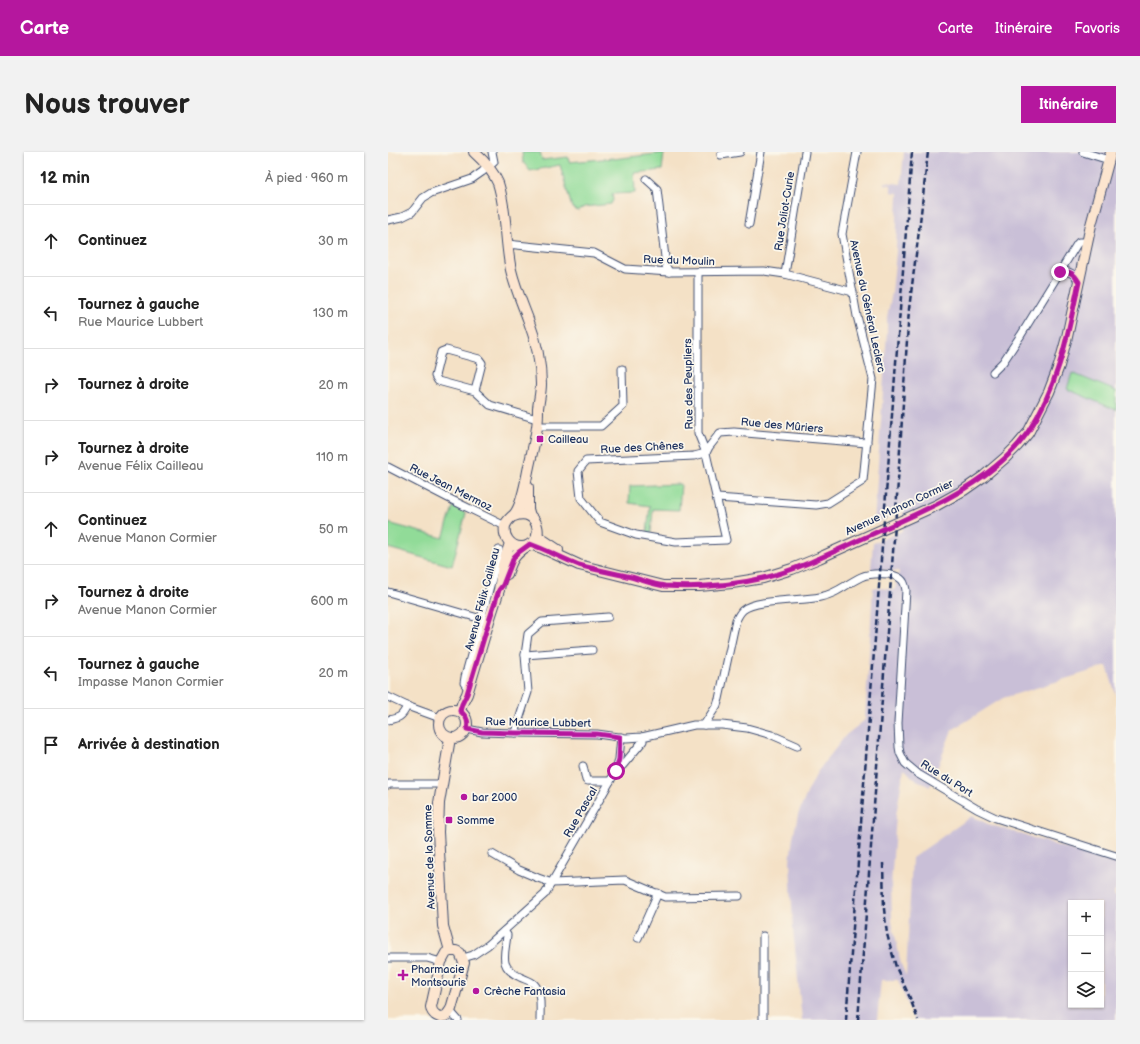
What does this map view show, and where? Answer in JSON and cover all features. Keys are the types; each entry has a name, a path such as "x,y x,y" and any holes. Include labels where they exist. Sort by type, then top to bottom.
{"street":[{"path":"474,152 484,161 497,182 502,202 511,269 537,348 541,384 537,423 528,476 519,507 514,516"},
{"path":"388,220 412,212 423,198 431,193 472,179 494,162 492,152"},
{"path":"722,155 740,152"},
{"path":"749,224 760,152"},
{"name":"Rue Joliot-Curie","path":"785,274 804,152"},
{"name":"Avenue du Général Leclerc","path":"717,498 816,505 828,503 862,481 873,379 857,316 842,234 857,152"},
{"path":"1083,152 1110,156"},
{"name":"Avenue Manon Cormier","path":"534,540 594,568 663,586 699,586 732,583 763,578 792,569 937,504 964,490 984,476 1013,450 1028,433 1049,392 1059,366 1067,337 1087,242 1110,156"},
{"path":"646,179 658,189 666,266 669,272"},
{"path":"994,372 1006,356 1077,244 1079,242 1087,242"},
{"name":"Rue du Moulin","path":"507,244 594,253 625,269 669,272 764,271 785,274 853,292"},
{"name":"Rue des Peupliers","path":"698,272 698,433 706,453 726,540"},
{"path":"1060,272 1069,272 1074,275 1079,282"},
{"path":"475,391 482,363 479,359 446,350 441,352 435,376 438,381 475,391 490,405 537,423 600,426 623,406 622,368"},
{"name":"Rue des Mûriers","path":"706,453 720,433 734,432 867,443"},
{"name":"Rue des Chênes","path":"706,453 694,456 586,461 578,471 582,498 600,522 636,535 676,542 726,540"},
{"name":"Rue Jean Mermoz","path":"388,467 505,526"},
{"path":"499,590 503,585 514,557 534,540 538,531 537,525 530,516 528,508 528,476"},
{"path":"505,526 509,519 514,516 522,514 530,516"},
{"name":"Avenue Félix Cailleau","path":"460,711 469,690 485,620 499,590 500,562 510,543 505,535 505,526"},
{"path":"510,543 515,546 525,547 534,540"},
{"path":"388,592 485,620 500,562 499,550"},
{"name":"Rue du Port","path":"704,725 717,705 736,620 743,610 761,602 804,600 822,597 838,591 862,576 871,574 895,575 901,578 906,590 898,723 900,753 905,763 918,774 970,805 996,818 1116,856"},
{"path":"515,733 528,692 525,655 528,634 542,622 608,617"},
{"path":"525,655 592,650"},
{"path":"388,697 407,706 440,718"},
{"path":"388,720 398,718 405,712 407,706"},
{"path":"446,711 460,711 466,717 468,725 467,729 462,736 458,738 450,738 445,736 440,730 440,718 446,711"},
{"name":"Rue Maurice Lubbert","path":"467,729 482,732 597,734 620,737 642,737 694,725 722,725 747,728 772,735 797,746"},
{"path":"616,771 619,759 620,737"},
{"name":"Rue Pascal","path":"463,958 473,955 488,945 545,894 616,771 643,741 642,737"},
{"name":"Avenue de la Somme","path":"450,738 439,803 438,840 443,926 450,950"},
{"path":"583,766 586,780 610,781"},
{"path":"388,785 442,784"},
{"path":"492,854 519,870 552,883 625,880 665,896 739,896"},
{"path":"638,938 658,894"},
{"path":"504,931 507,935 504,959 505,966 512,974 534,983 539,994 540,1020"},
{"path":"763,936 763,1020"},
{"path":"429,1016 431,1002 442,962 446,953 450,950 456,951 460,954 464,963 451,1009 443,1016"},
{"path":"388,958 427,958 442,962"},
{"path":"429,1016 434,1014 458,1020"}],"shaded area":[{"path":"904,152 1116,152 1116,695 1107,666 1003,698 952,730 930,787 913,778 904,768 896,815 891,885 892,921 901,964 906,976 912,858 972,816 988,824 1116,864 1116,890 1113,894 1116,897 1116,1020 914,1020 898,980 881,980 877,1020 802,1020 793,929 790,861 793,837 798,815 818,771 846,735 865,720 873,588 895,589 899,571 871,569 873,543 902,531 904,510 874,524 887,317 892,293 896,252 898,193 891,192 891,185 884,184 884,182 901,184"}],"green space":[{"path":"522,152 540,152 542,160 568,157 569,162 664,153 662,170 634,173 635,193 612,194 613,200 611,204 584,207 578,211 572,208 560,165 530,171 523,162"},
{"path":"1072,373 1116,391 1116,410 1067,389"},
{"path":"681,484 679,510 653,509 651,533 647,532 650,506 629,503 630,486"},
{"path":"453,507 466,513 452,566 388,548 388,523 443,538"}],"railway":[{"path":"846,1020 912,152"},
{"path":"858,1020 896,512 909,309 928,152"},
{"path":"883,863 884,909 887,934 896,967 918,1020"}],"place":[{"name":"Cailleau","path":"540,439"},
{"name":"bar 2000","path":"464,797"},
{"name":"Somme","path":"449,820"},
{"name":"Pharmacie Montsouris","path":"403,975"},
{"name":"Crèche Fantasia","path":"476,991"}],"route":[{"path":"616,771 619,759 620,737 597,734 482,732 467,729 468,721 464,714 460,711 467,694 499,590 503,585 516,554 530,544 579,565 663,586 699,586 732,583 763,578 792,569 937,504 964,490 984,476 1005,458 1028,433 1049,392 1059,366 1079,282 1074,275 1069,272 1060,272"}]}
